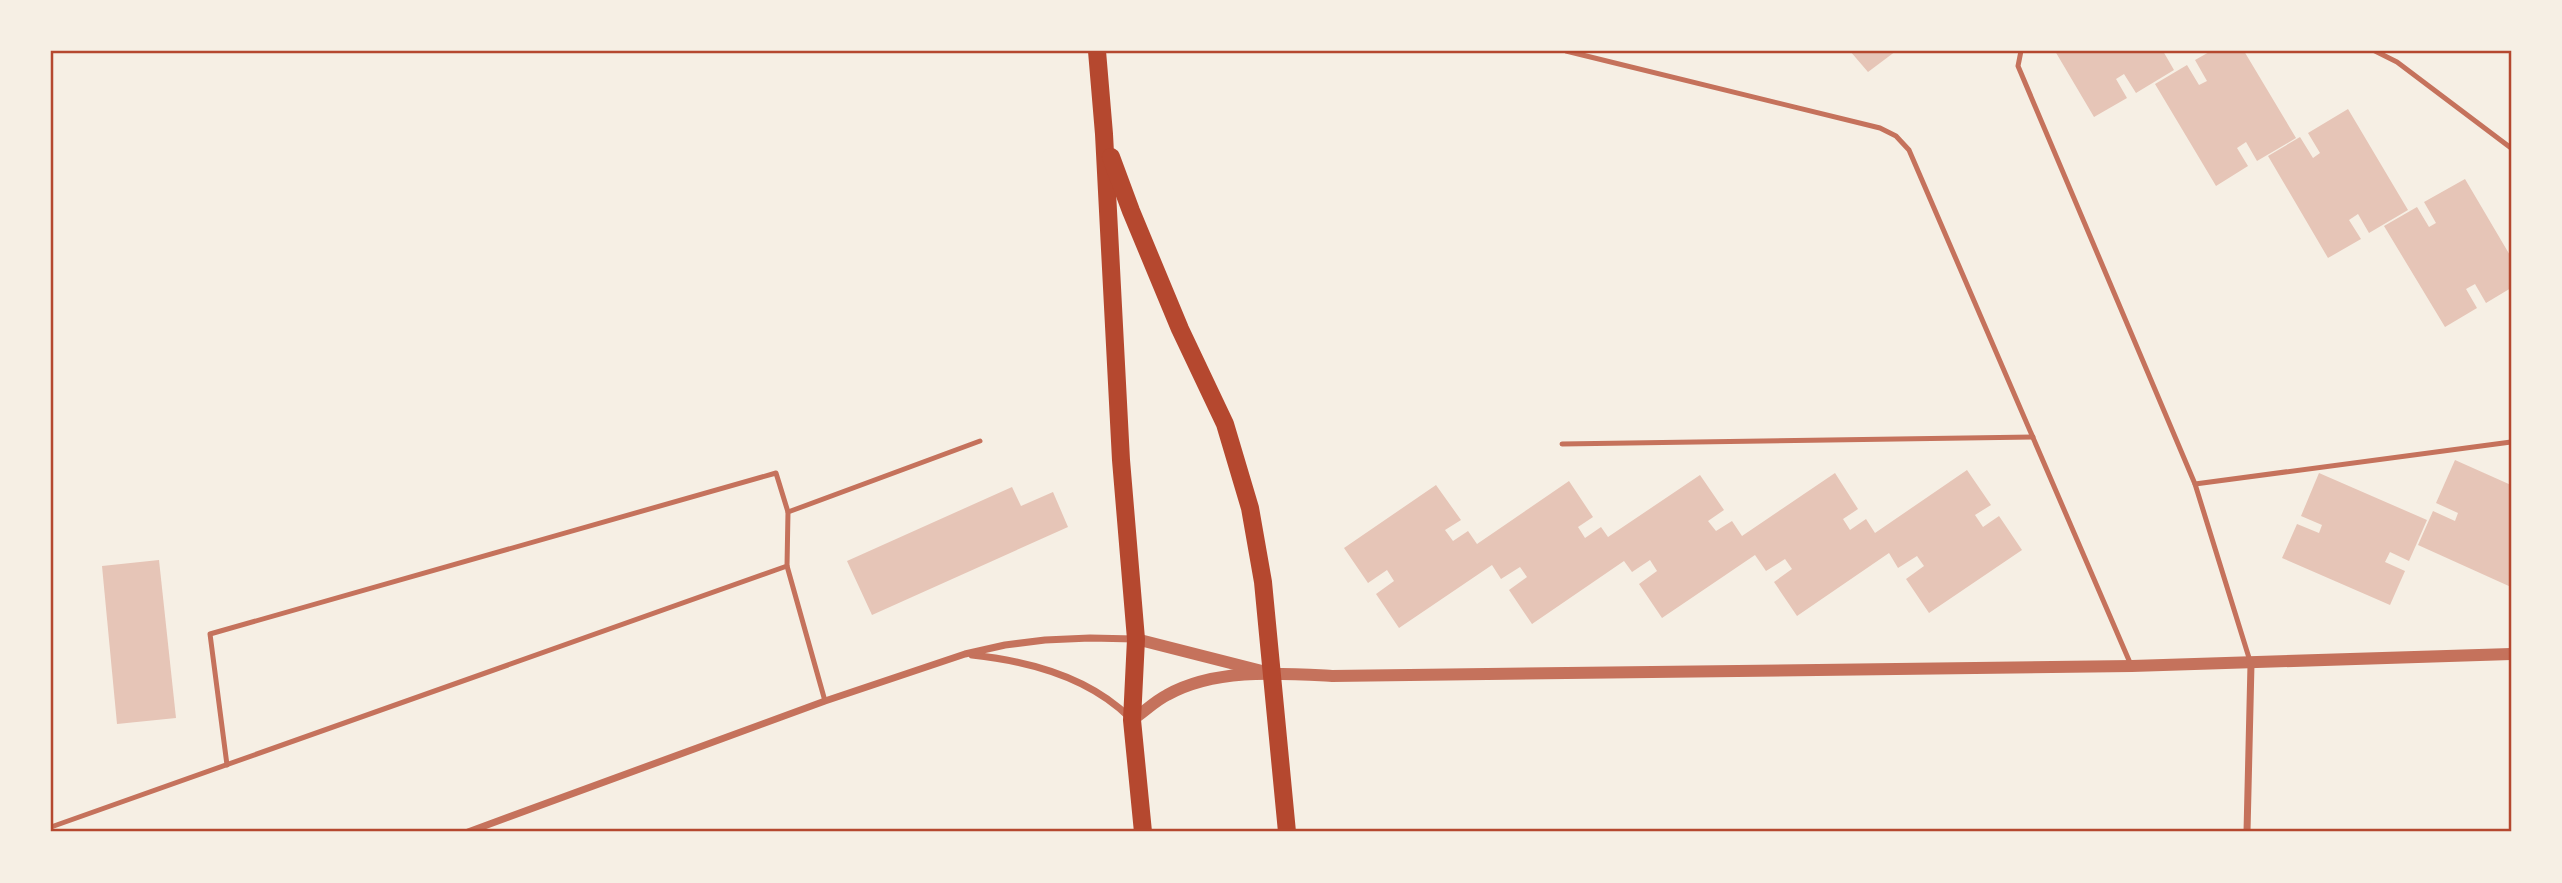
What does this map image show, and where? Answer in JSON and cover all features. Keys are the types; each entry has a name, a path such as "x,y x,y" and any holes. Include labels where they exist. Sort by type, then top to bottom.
{"main road":[{"path":"1097,51 1104,134 1120,447 1136,639 1132,720 1143,832"},
{"path":"1104,134 1130,211 1158,271 1180,329 1225,424 1240,471 1258,547 1287,832"}],"street":[{"path":"468,832 825,701 965,654 1004,645 1045,640 1136,639 1272,674"},
{"path":"965,654 1035,666 1069,679 1104,698 1132,720 1166,695 1191,684 1218,678 1272,674 1332,676 2132,666 2511,654"},
{"path":"2247,832 2251,664"}],"lane":[{"path":"1566,51 1880,128 1896,136 1909,150 2132,666"},
{"path":"2021,51 2018,66 2195,484 2251,664"},
{"path":"2375,51 2397,62 2511,148"},
{"path":"1562,444 2033,437"},
{"path":"788,512 980,441"},
{"path":"2195,484 2511,442"},
{"path":"227,765 211,634 776,473 788,512 787,566 825,701"},
{"path":"51,827 787,566"}],"building":[{"path":"1850,51 1896,51 1868,72"},
{"path":"2055,51 2163,51 2174,70 2136,93 2124,74 2116,79 2127,98 2094,117"},
{"path":"2211,51 2244,51 2296,138 2257,161 2246,142 2237,148 2248,166 2216,186 2155,84 2187,65 2199,85 2207,81 2195,60"},
{"path":"2348,109 2408,210 2369,233 2358,214 2349,220 2361,239 2328,258 2268,156 2300,137 2313,158 2320,153 2308,133"},
{"path":"2465,179 2511,257 2511,288 2486,303 2475,284 2466,289 2477,308 2445,327 2384,226 2417,207 2429,227 2436,223 2424,202"},
{"path":"2455,460 2511,485 2511,587 2418,545 2433,511 2455,521 2458,513 2436,503"},
{"path":"1967,470 1991,505 1975,515 1983,527 1999,516 2022,550 1929,613 1906,579 1924,566 1917,556 1898,568 1889,553 1797,616 1774,582 1792,569 1785,559 1766,571 1755,555 1662,618 1639,584 1657,571 1650,560 1632,572 1624,561 1532,624 1509,590 1527,577 1520,567 1501,579 1492,565 1399,628 1376,594 1394,581 1387,570 1368,583 1344,548 1436,485 1461,520 1445,530 1453,541 1468,531 1477,544 1569,481 1593,517 1578,527 1585,538 1601,527 1608,537 1700,475 1724,510 1708,521 1716,531 1732,521 1742,536 1835,473 1858,509 1843,519 1850,530 1866,519 1875,533"},
{"path":"2319,473 2427,520 2409,561 2390,552 2385,562 2405,571 2390,605 2282,558 2297,524 2319,533 2322,525 2301,516"},
{"path":"1012,487 1021,506 1053,492 1068,527 872,615 847,561"},
{"path":"159,560 176,718 117,724 102,566"}]}
